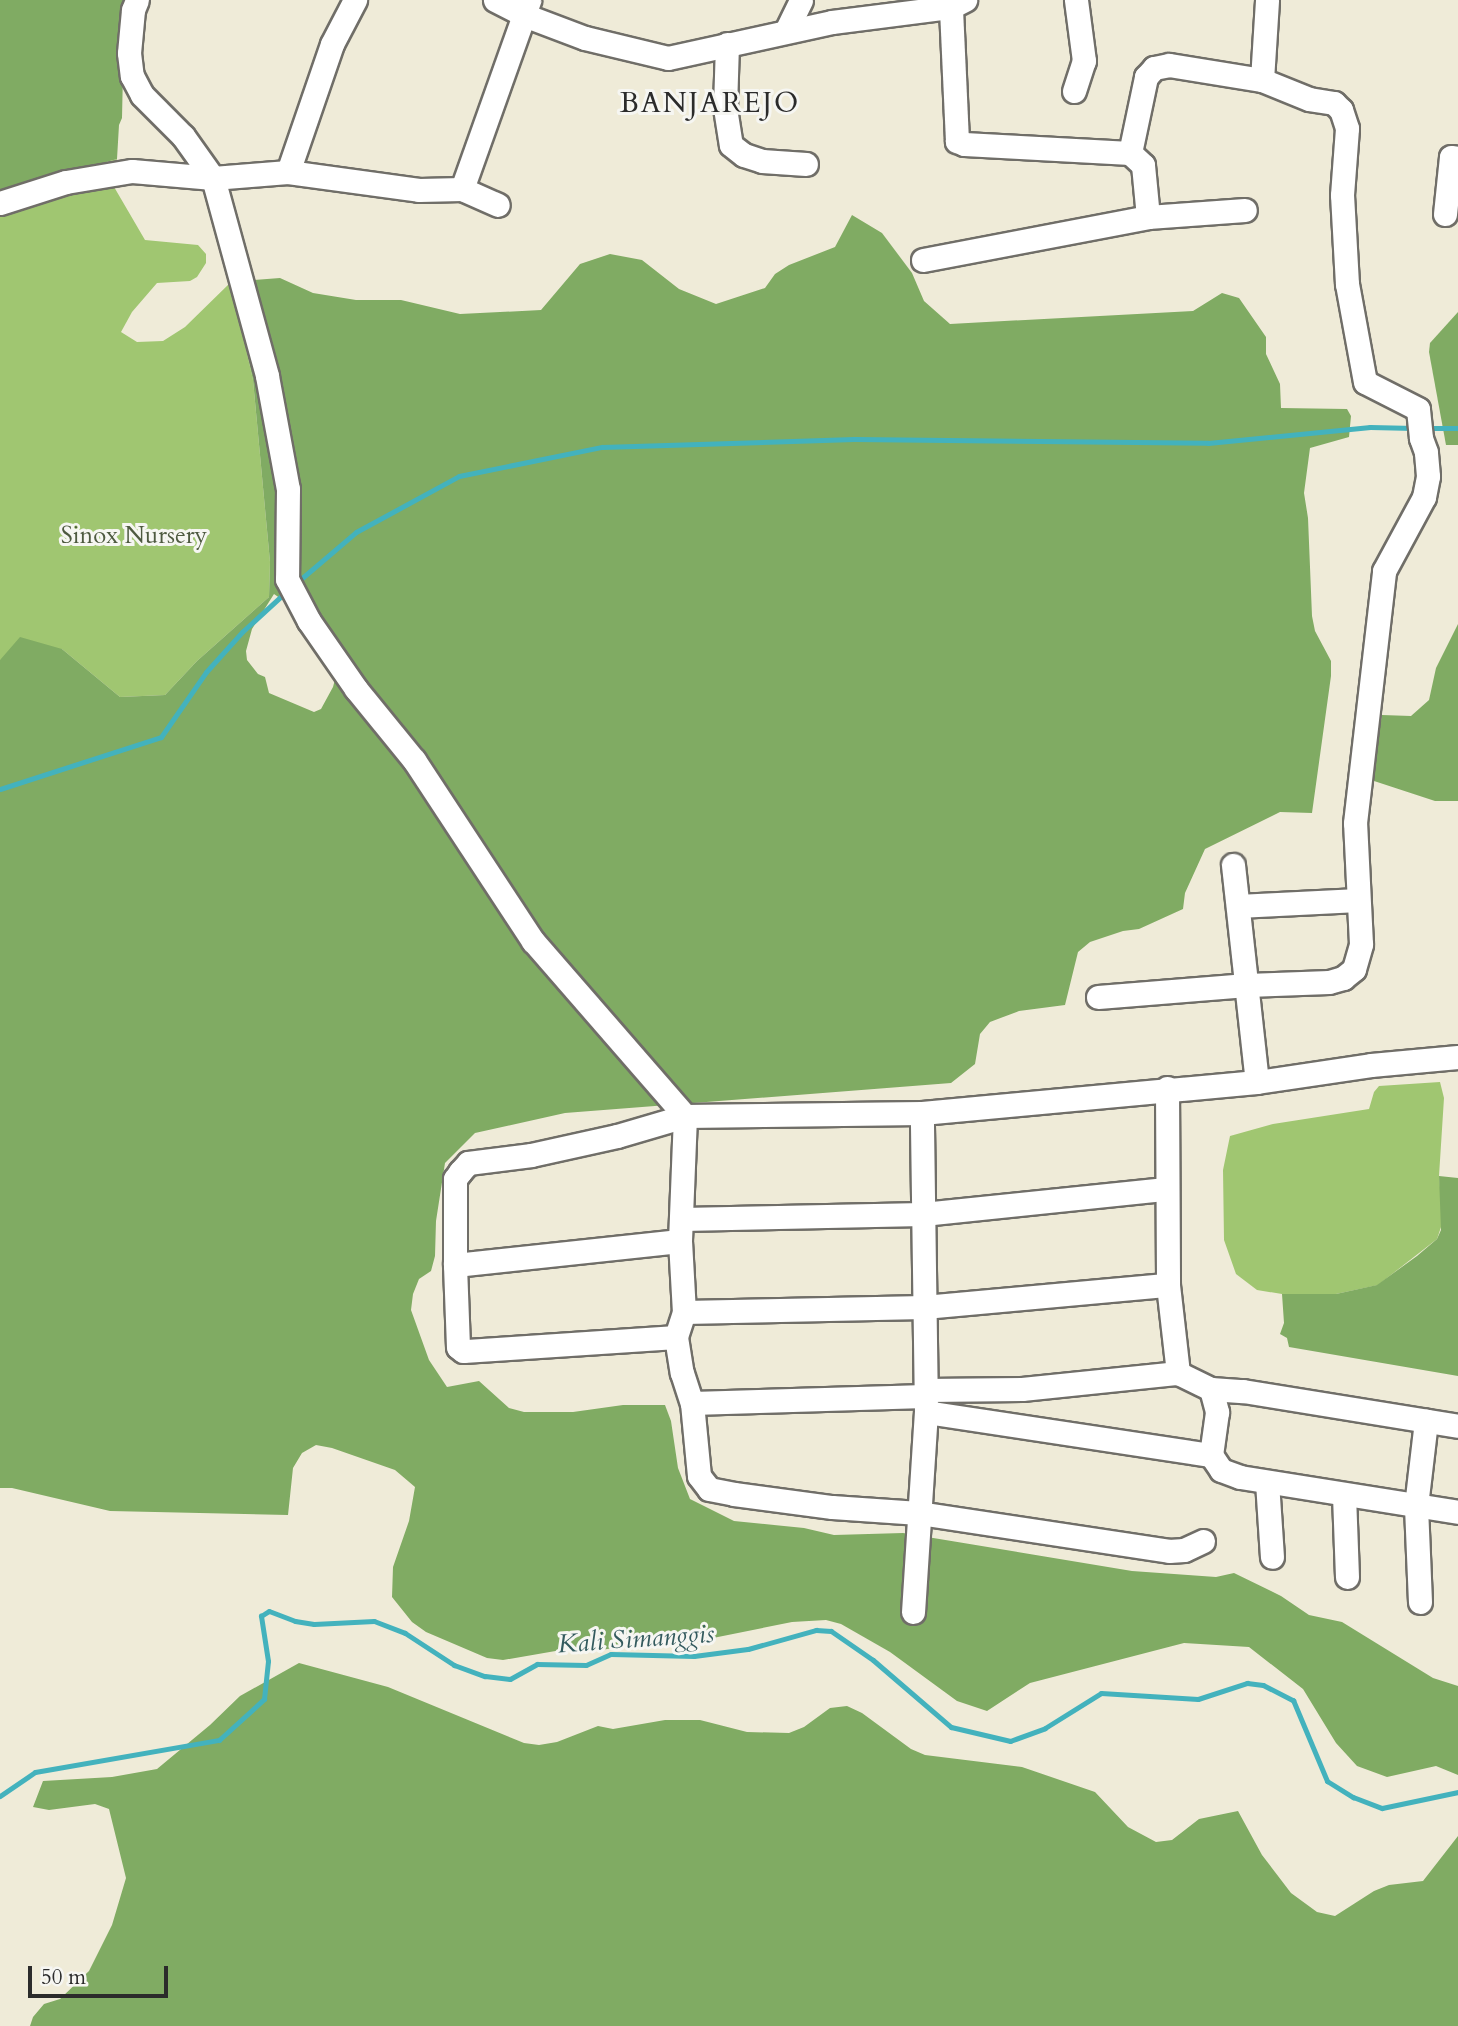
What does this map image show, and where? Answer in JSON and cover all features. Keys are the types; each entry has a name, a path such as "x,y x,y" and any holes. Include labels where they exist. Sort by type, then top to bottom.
{"street":[{"path":"137,0 133,10 129,53 132,76 142,95 183,136 213,178 267,376 289,489 286,579 309,621 356,689 414,760 533,941 684,1116 681,1230 684,1312 676,1337 681,1373 692,1403 699,1476 709,1489 832,1507 919,1513 1169,1551 1184,1550 1203,1541"},
{"path":"288,172 332,44 355,0"},
{"path":"495,0 526,7 585,38 668,58 832,22 958,4 957,141 964,144 1130,153 1143,165 1148,217"},
{"path":"786,31 801,0"},
{"path":"1074,91 1084,61 1076,0"},
{"path":"1262,80 1268,0"},
{"path":"462,189 526,7"},
{"path":"727,44 725,108 731,145 744,155 762,161 806,164"},
{"path":"1098,997 1247,985 1329,982 1343,978 1359,960 1362,944 1357,901 1355,823 1384,571 1424,497 1428,476 1419,409 1365,382 1347,284 1342,195 1347,128 1341,110 1334,103 1309,99 1262,80 1169,65 1154,68 1146,77 1130,153"},
{"path":"1445,214 1451,157 1458,158"},
{"path":"0,203 66,182 132,171 213,178 288,172 419,190 462,189 498,205"},
{"path":"923,260 1148,217 1245,210"},
{"path":"1233,866 1257,1082"},
{"path":"1239,906 1357,901"},
{"path":"676,1337 463,1351 458,1347 456,1179 468,1163 531,1155 617,1136 684,1116 922,1113 1167,1088 1257,1082 1371,1065 1458,1057"},
{"path":"1167,1088 1168,1285 1178,1373"},
{"path":"913,1612 926,1399 922,1113"},
{"path":"455,1265 681,1230 923,1214 1166,1189"},
{"path":"684,1312 924,1307 1168,1285"},
{"path":"692,1403 926,1399 1178,1373 1211,1388 1458,1426"},
{"path":"1211,1388 1217,1412 1211,1455 1221,1470 1267,1482 1458,1512"},
{"path":"926,1399 1211,1455"},
{"path":"1420,1602 1416,1506 1426,1421"},
{"path":"1267,1482 1272,1557"},
{"path":"1344,1495 1347,1577"}],"green space":[{"path":"0,0 147,0 123,72 122,118 119,125 117,159 0,192"},
{"name":"Sinox Nursery","path":"117,159 110,180 145,240 198,245 206,254 206,263 197,277 190,281 157,283 132,312 121,332 137,342 163,341 185,327 231,282 253,380 270,562 269,597 197,661 165,695 120,697 62,649 0,660 0,192"},
{"path":"852,215 882,233 912,273 924,301 950,324 1193,311 1222,293 1239,298 1266,337 1266,354 1280,384 1281,408 1347,409 1351,416 1349,437 1310,448 1304,493 1308,518 1312,616 1315,631 1331,661 1312,813 1280,812 1205,849 1185,893 1183,909 1139,929 1123,931 1090,942 1078,952 1065,1005 1019,1011 990,1022 980,1034 975,1064 951,1083 565,1113 475,1133 445,1163 436,1221 435,1256 431,1271 419,1279 413,1294 411,1310 429,1360 447,1387 479,1381 509,1408 524,1412 573,1412 623,1405 665,1405 671,1421 678,1468 690,1499 734,1521 804,1528 834,1535 903,1533 1132,1571 1216,1577 1234,1573 1281,1596 1309,1615 1342,1622 1433,1678 1458,1686 1458,1775 1436,1766 1387,1777 1357,1766 1336,1743 1303,1689 1249,1647 1184,1643 1030,1683 987,1711 957,1701 890,1652 841,1624 826,1620 792,1622 713,1638 680,1637 583,1653 567,1649 503,1660 487,1658 426,1632 412,1622 392,1597 393,1567 409,1521 415,1487 395,1470 332,1448 316,1445 302,1453 293,1468 288,1515 110,1511 12,1488 0,1488 0,660 20,637 62,649 120,697 165,695 197,661 269,597 270,562 253,380 231,282 280,278 313,293 356,300 401,300 460,314 541,310 580,264 610,254 642,260 679,289 716,304 765,288 775,274 789,265 835,247","holes":["274,594 287,603 337,672 333,687 321,709 314,712 269,693 265,677 258,674 247,660 246,651 252,629"]},
{"path":"1458,312 1458,445 1446,445 1429,352 1430,343"},
{"path":"1458,624 1458,801 1435,801 1371,780 1382,715 1411,716 1429,700 1436,668"},
{"path":"1440,1082 1444,1098 1439,1176 1443,1221 1437,1239 1378,1285 1336,1294 1282,1294 1257,1290 1236,1274 1224,1240 1223,1170 1230,1136 1273,1124 1369,1109 1374,1092 1379,1086"},
{"path":"1439,1176 1458,1178 1458,1376 1289,1347 1287,1338 1280,1334 1284,1323 1282,1294 1336,1294 1377,1285 1417,1256 1437,1239 1441,1230"},
{"path":"299,1663 388,1687 524,1743 539,1745 557,1742 598,1726 613,1729 665,1720 700,1720 747,1732 789,1733 804,1727 830,1708 847,1706 862,1713 911,1749 925,1755 1022,1767 1095,1792 1128,1827 1156,1842 1172,1840 1199,1819 1238,1811 1262,1855 1291,1893 1317,1912 1335,1916 1374,1891 1389,1885 1423,1881 1458,1836 1458,2026 30,2026 33,2017 44,2004 60,1999 89,1971 112,1925 126,1878 109,1809 95,1804 49,1810 33,1807 43,1781 112,1777 157,1769 240,1696"}],"waterway":[{"path":"295,584 356,532 459,476 602,447 854,439 1208,443 1370,427 1414,428"},
{"path":"1427,428 1458,428"},
{"path":"0,789 161,737 206,672 242,632 288,590"},
{"name":"Kali Simanggis","path":"0,1796 35,1772 219,1740 264,1699 268,1661 261,1616 269,1611 295,1621 314,1624 374,1621 405,1633 454,1665 485,1676 510,1679 537,1664 586,1665 611,1654 694,1656 748,1649 816,1630 831,1631 873,1660 951,1727 1010,1741 1045,1728 1101,1693 1198,1699 1247,1683 1263,1685 1293,1700 1327,1781 1353,1797 1382,1808 1458,1792"}],"district":[{"name":"BANJAREJO","path":"710,103"}]}
